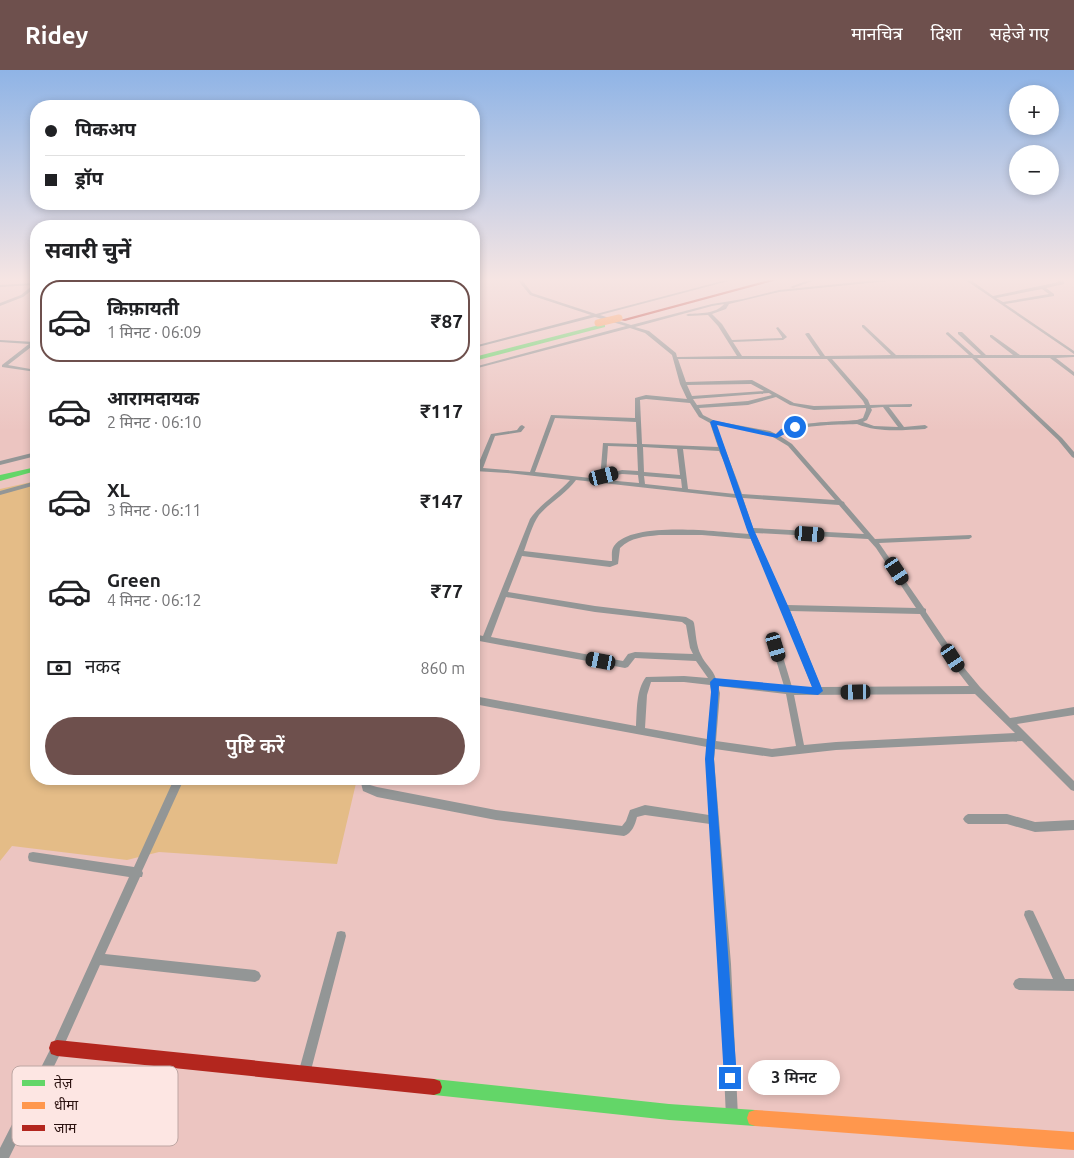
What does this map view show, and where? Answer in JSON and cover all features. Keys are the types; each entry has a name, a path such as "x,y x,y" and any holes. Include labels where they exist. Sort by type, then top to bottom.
{"main road":[{"path":"480,353 566,330"},
{"path":"480,357 569,330"},
{"path":"0,472 30,464"},
{"path":"0,478 30,470"},
{"path":"58,1048 669,1112 1074,1141"}],"street":[{"path":"480,346 556,330"},
{"path":"480,366 624,330"},
{"path":"640,330 661,341 676,358 683,384 694,408 701,416 713,422 777,436 790,445 873,539 962,671 977,690 1074,787"},
{"path":"724,330 741,358"},
{"path":"731,341 783,338 779,330"},
{"path":"868,330 894,356"},
{"path":"1040,330 1074,355"},
{"path":"948,333 1060,439 1074,456"},
{"path":"960,333 984,355"},
{"path":"777,436 783,431 795,427 858,422 865,419 869,406 861,393 806,334"},
{"path":"992,336 1018,356"},
{"path":"0,341 30,343"},
{"path":"30,345 4,366 30,370"},
{"path":"676,358 1074,355"},
{"path":"1052,356 1074,374"},
{"path":"683,384 748,381 792,404 814,408 910,405"},
{"path":"642,486 638,444 638,398 690,399 768,392"},
{"path":"694,408 748,403 775,396"},
{"path":"885,406 902,428"},
{"path":"532,473 553,416 637,420"},
{"path":"713,422 752,533 785,608 818,691"},
{"path":"858,422 872,428 925,428"},
{"path":"480,463 494,435 519,431 522,427"},
{"path":"604,479 604,445 638,444 721,449"},
{"path":"680,447 685,490"},
{"path":"0,464 30,456"},
{"path":"480,469 604,479 642,486 738,496 842,503"},
{"path":"604,479 622,472 684,477"},
{"path":"486,639 529,526 538,511 561,495 575,478"},
{"path":"0,493 30,485"},
{"path":"520,553 610,564 616,562 617,547 620,543 637,534 664,532 752,533 873,539 969,537"},
{"path":"504,594 595,609 686,620 692,627 694,648 698,658 714,682 716,692 710,759 732,1117"},
{"path":"785,608 924,612"},
{"path":"480,638 625,665 631,656 635,655 698,658"},
{"path":"776,647 789,690 801,750"},
{"path":"640,731 646,681 649,678 684,678 789,690 977,690"},
{"path":"480,701 711,744 772,753 1023,736"},
{"path":"1008,722 1074,711"},
{"path":"49,1066 176,785"},
{"path":"365,785 366,788 377,792 496,815 557,821 609,831 624,831 630,824 633,813 646,810 714,820"},
{"path":"968,819 1007,819 1035,827 1074,826"},
{"path":"33,857 138,873"},
{"path":"1029,915 1068,985"},
{"path":"304,1074 341,936"},
{"path":"98,959 255,976"},
{"path":"1019,984 1068,985"},
{"path":"2,1158 12,1138"}],"shaded area":[{"path":"30,482 30,785 356,785 337,864 159,852 127,860 12,846 0,861 0,489"}],"traffic: fast":[{"path":"480,357 588,330"},
{"path":"0,478 30,470"},
{"path":"434,1087 669,1112 755,1118"}],"traffic: slow":[{"path":"755,1118 1074,1141"}],"traffic: jam":[{"path":"57,1048 434,1087"}],"route":[{"path":"730,1078 725,964 710,759 716,692 714,682 789,690 818,691 751,530 713,422 758,430 777,436 783,431 795,427"}]}
